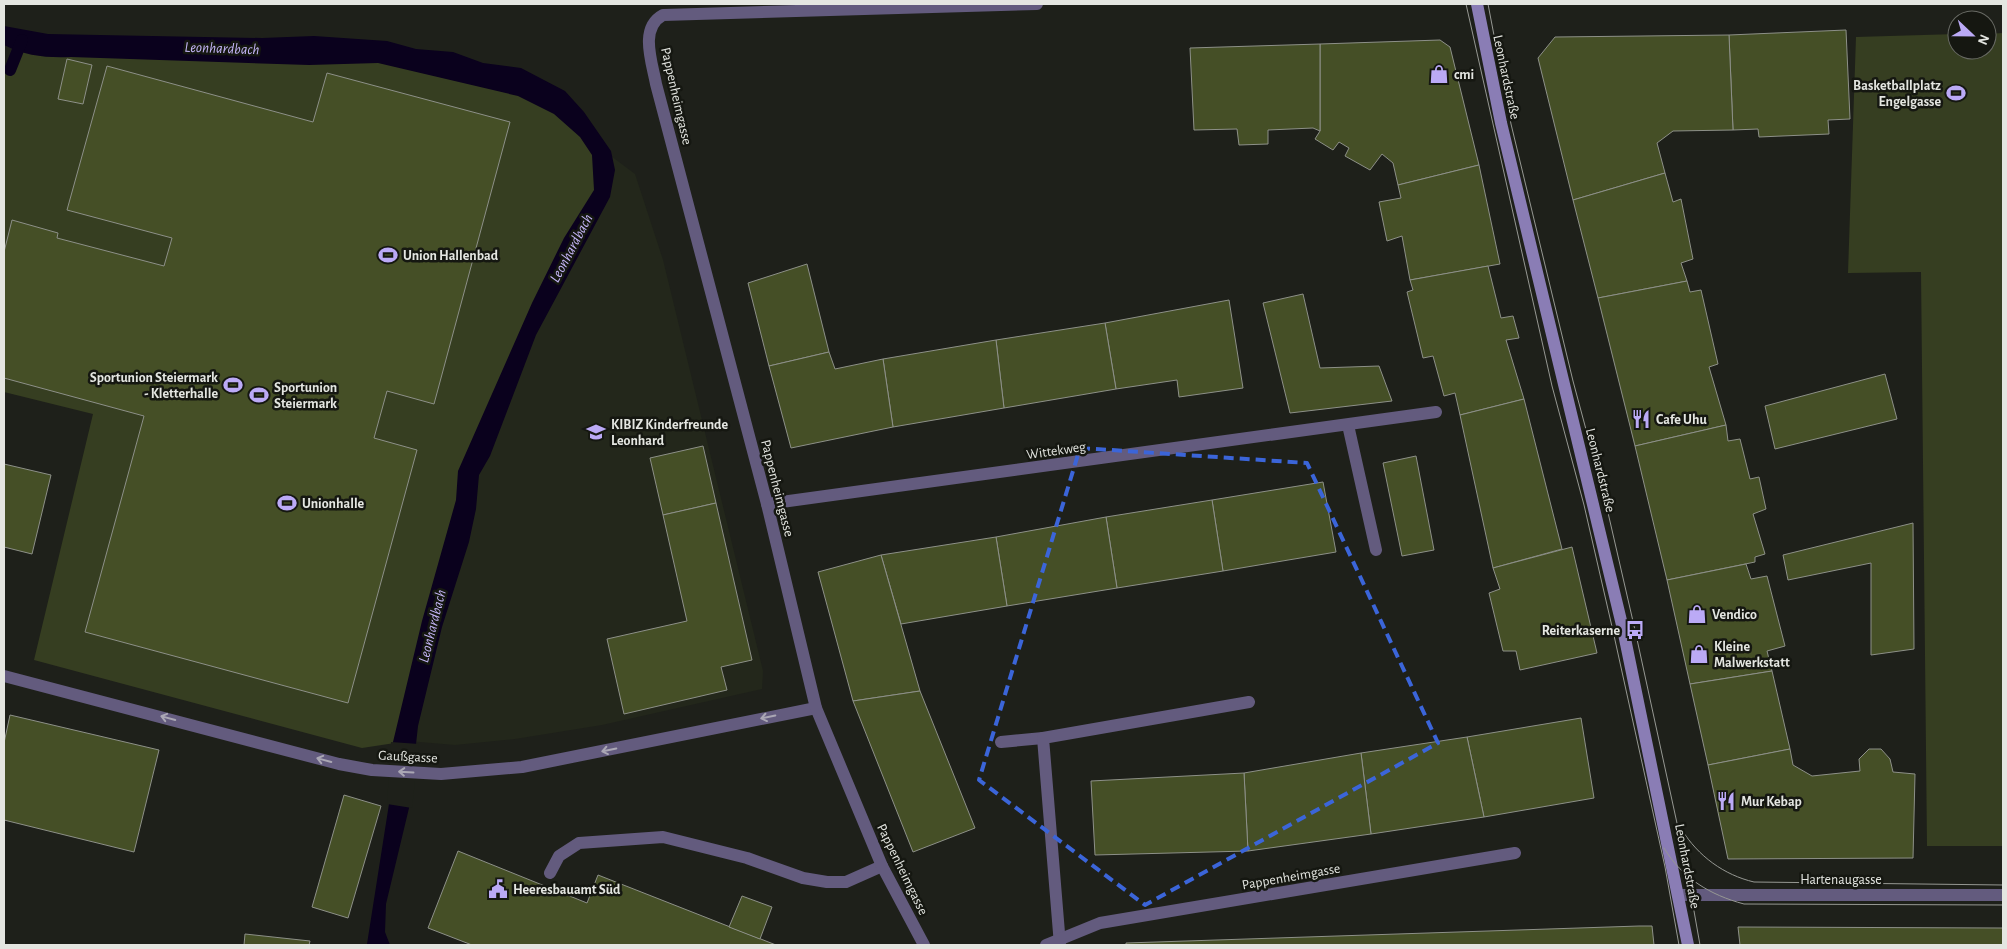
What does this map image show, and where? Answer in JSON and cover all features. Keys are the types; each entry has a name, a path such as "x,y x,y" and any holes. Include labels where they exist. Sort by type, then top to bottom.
{"main road":[{"name":"Leonhardstraße","path":"1477,4 1501,123 1623,629 1688,945"}],"street":[{"name":"Pappenheimgasse","path":"924,945 882,866 816,708 767,504 656,84 649,33 652,24 663,15 1038,4"},
{"name":"Wittekweg","path":"767,504 1436,412"},
{"path":"1348,425 1376,550"},
{"name":"Gaußgasse","path":"4,676 340,764 372,770 441,774 522,768 816,708"},
{"path":"1001,742 1043,738 1249,702"},
{"path":"1043,738 1054,944"},
{"path":"550,873 559,856 579,843 663,837 747,858 803,878 827,882 846,882 882,866"},
{"name":"Pappenheimgasse","path":"1054,944 1100,923 1515,853"},
{"name":"Hartenaugasse","path":"1679,895 2003,896"}],"highlighted area":[{"path":"1080,448 1307,463 1438,743 1145,905 979,780"}],"shaded area":[{"name":"KIBIZ Kinderfreunde Leonhard","path":"595,144 635,174 663,260 763,671 762,689 602,725 515,739 455,745 408,741 474,466"}],"green space":[{"path":"1997,33 2003,33 2003,846 1927,846 1921,272 1848,273 1856,37 1947,34 1947,60 1997,60"},
{"name":"Sportunion Steiermark","path":"22,40 378,54 520,83 595,144 600,193 474,466 408,741 362,748 34,660 93,414 4,392 4,76"}],"water":[{"name":"Leonhardbach","path":"4,26 48,34 262,38 314,36 387,41 416,49 453,52 483,63 521,68 565,91 584,112 611,151 615,170 610,197 536,335 490,456 479,475 476,509 469,542 442,627 418,726 409,808 386,904 385,932 390,945 367,944 389,804 393,742 422,621 456,500 458,471 532,303 564,238 594,190 592,155 580,137 554,114 518,96 378,63 309,65 45,57 20,52 4,45"}],"pier":[{"path":"391,742 419,744 412,808 387,804"}],"building":[{"path":"1846,30 1850,119 1828,120 1829,134 1759,137 1758,129 1733,130 1729,35"},
{"path":"1729,35 1733,130 1673,131 1657,143 1665,173 1573,200 1538,58 1555,37"},
{"path":"1440,40 1450,47 1479,165 1398,185 1393,163 1382,154 1370,170 1345,156 1349,148 1339,142 1333,150 1315,139 1320,131 1320,44"},
{"path":"1320,44 1320,131 1313,128 1268,130 1268,144 1239,145 1237,129 1194,130 1190,48"},
{"path":"67,59 92,65 83,104 58,99"},
{"name":"Sportunion Steiermark","path":"107,66 313,122 327,73 510,122 434,404 387,391 374,438 417,450 348,703 85,632 144,416 4,378 4,252 12,220 58,233 57,238 164,266 172,238 67,210"},
{"path":"1479,165 1500,264 1410,280 1402,236 1387,241 1379,202 1401,198 1398,185"},
{"path":"1665,173 1673,202 1681,199 1693,259 1681,263 1687,281 1598,298 1573,200"},
{"path":"807,264 829,352 769,366 748,283"},
{"path":"1488,266 1501,318 1513,316 1519,338 1506,340 1524,399 1460,415 1455,393 1444,396 1433,356 1423,358 1407,292 1413,290 1410,280"},
{"path":"1687,281 1690,292 1701,290 1718,364 1709,367 1726,425 1635,446 1598,298"},
{"path":"1303,294 1320,368 1379,366 1392,401 1290,413 1263,303"},
{"path":"1229,300 1243,388 1179,397 1177,380 1116,389 1105,323"},
{"path":"1105,323 1116,389 1004,408 996,340"},
{"path":"996,340 1004,408 893,427 883,359"},
{"path":"829,352 835,369 883,359 893,427 791,448 769,366"},
{"path":"1885,374 1897,419 1775,449 1765,406"},
{"path":"1524,399 1562,549 1493,568 1460,415"},
{"path":"1726,425 1728,441 1740,439 1750,479 1759,477 1766,509 1753,514 1765,554 1755,557 1755,562 1667,580 1635,446"},
{"path":"703,446 716,503 663,515 650,458"},
{"path":"1416,456 1434,550 1402,556 1383,463"},
{"path":"4,464 51,475 32,554 4,547"},
{"path":"1323,482 1336,552 1223,571 1212,500"},
{"path":"1212,500 1223,571 1117,588 1106,517"},
{"path":"716,503 752,660 721,667 727,690 624,714 607,639 687,621 663,515"},
{"path":"1106,517 1117,588 1007,606 996,537"},
{"path":"1913,523 1914,649 1871,655 1871,563 1788,580 1783,555"},
{"path":"996,537 1007,606 901,624 881,555"},
{"path":"1572,547 1597,653 1520,670 1516,651 1503,651 1489,593 1500,589 1493,568"},
{"path":"881,555 920,691 853,701 818,572"},
{"path":"1746,564 1751,579 1767,576 1785,646 1767,651 1772,671 1690,684 1667,580"},
{"path":"1772,671 1790,749 1708,765 1690,684"},
{"path":"920,691 975,828 913,852 853,701"},
{"path":"10,715 159,750 134,852 4,820 4,743"},
{"path":"1581,718 1594,798 1484,817 1467,737"},
{"path":"1467,737 1484,817 1371,834 1361,753"},
{"path":"1790,749 1793,765 1812,776 1860,771 1859,759 1869,749 1881,749 1890,759 1893,772 1915,774 1913,858 1728,859 1708,765"},
{"path":"1361,753 1371,834 1248,851 1244,773"},
{"path":"1244,773 1248,851 1095,855 1091,781"},
{"path":"344,795 381,806 348,918 312,907"},
{"name":"Heeresbauamt Süd","path":"458,851 587,903 598,875 776,945 472,945 428,928"},
{"path":"742,896 772,907 760,939 729,927"},
{"path":"1652,926 1654,945 1126,945 1126,943"},
{"path":"1738,927 2003,928 2003,945 1740,945"},
{"path":"245,934 310,941 309,945 244,945"}],"waterway":[{"path":"10,70 22,40"}],"tram line":[{"path":"1466,4 1552,386 1584,505 1613,631 1665,867 1679,945"},
{"path":"1488,4 1511,124 1573,381 1606,504 1635,630 1685,860 1700,945"},
{"path":"1682,830 1696,848 1713,863 1732,875 1754,882 2003,885"},
{"path":"1664,848 1671,859 1688,877 1720,896 1744,904 2003,905"}],"place":[{"name":"cmi","path":"1439,74"},
{"name":"Basketballplatz Engelgasse","path":"1956,93"},
{"name":"Union Hallenbad","path":"388,255"},
{"name":"Sportunion Steiermark - Kletterhalle","path":"233,385"},
{"name":"Sportunion Steiermark","path":"259,395"},
{"name":"Cafe Uhu","path":"1641,419"},
{"name":"KIBIZ Kinderfreunde Leonhard","path":"596,432"},
{"name":"Unionhalle","path":"287,503"},
{"name":"Vendico","path":"1697,614"},
{"name":"Reiterkaserne","path":"1635,630"},
{"name":"Kleine Malwerkstatt","path":"1699,654"},
{"name":"Mur Kebap","path":"1726,801"},
{"name":"Heeresbauamt Süd","path":"498,889"}]}
